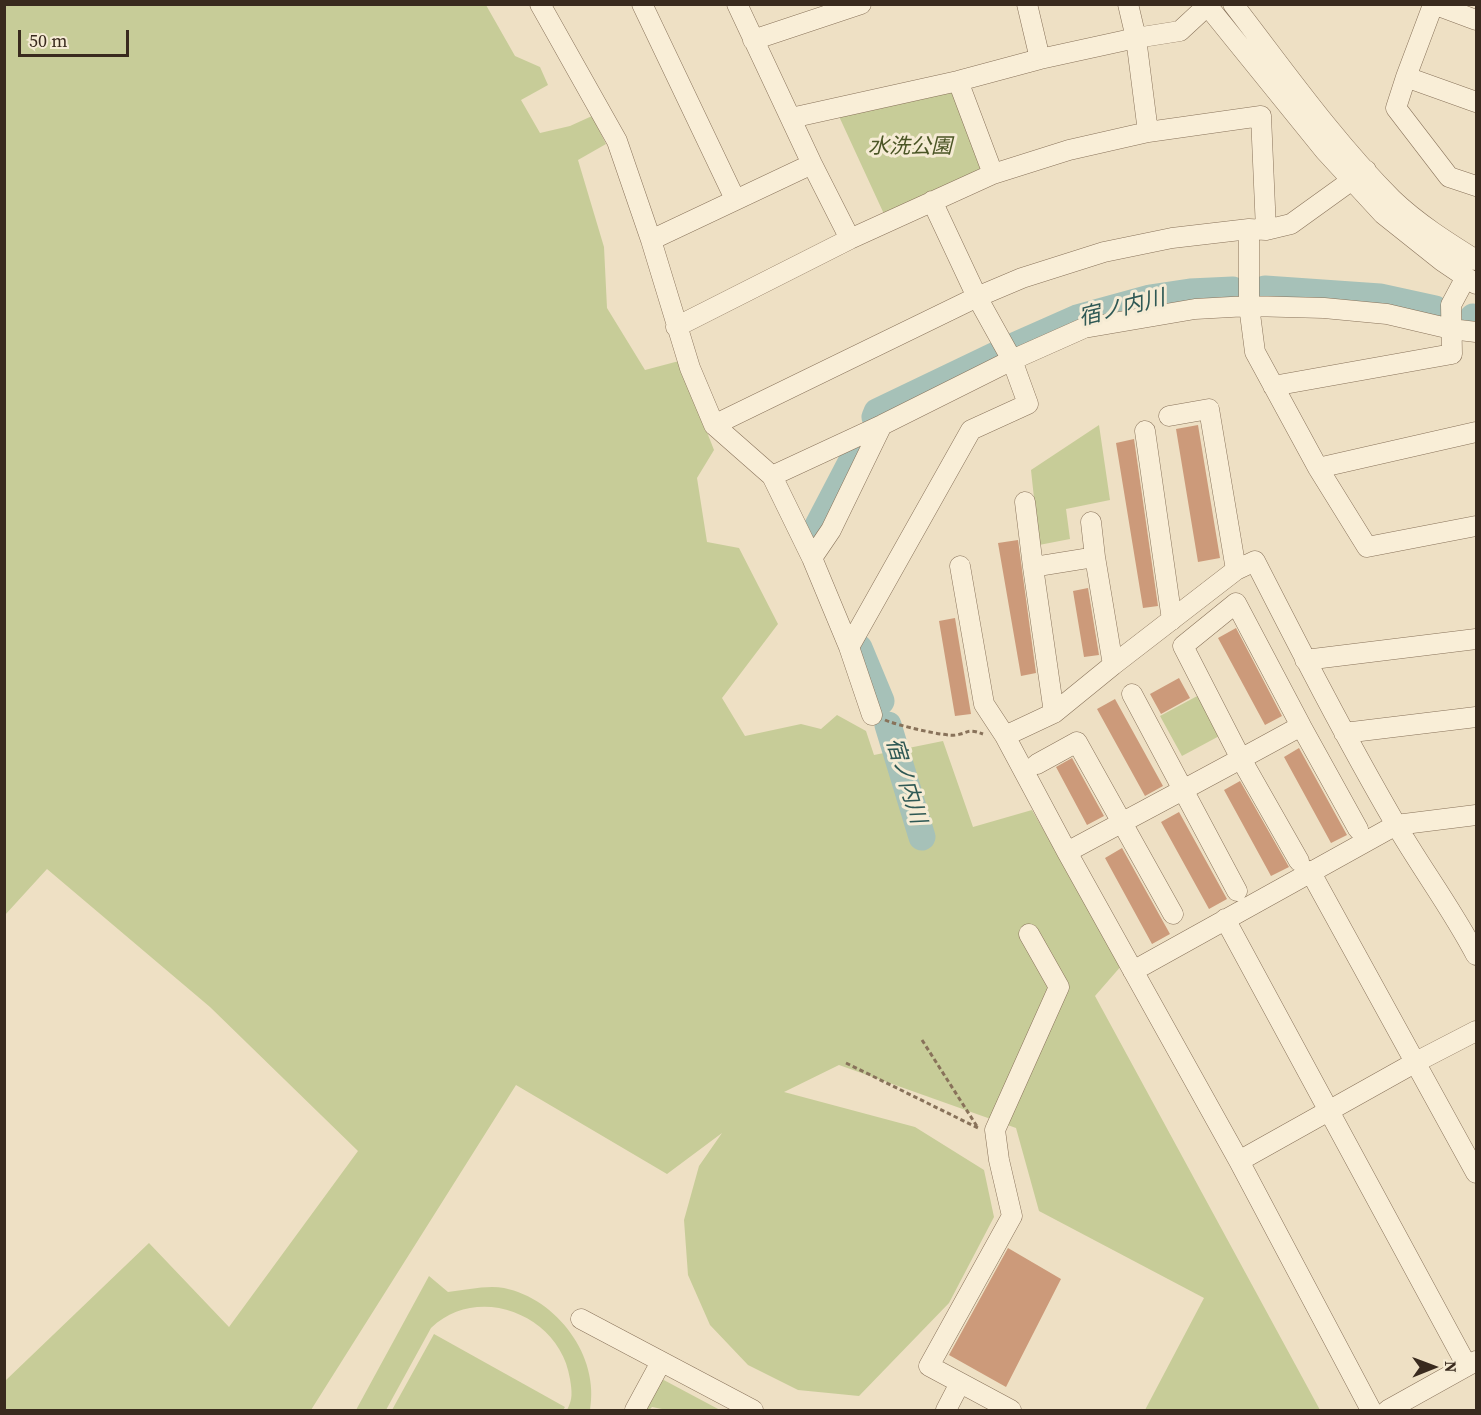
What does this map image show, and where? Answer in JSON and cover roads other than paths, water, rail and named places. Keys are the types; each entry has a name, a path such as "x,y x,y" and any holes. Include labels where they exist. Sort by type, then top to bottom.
{"street":[{"path":"540,4 617,141 651,240 690,368 714,425 772,476 812,558 849,647 872,716"},
{"path":"642,4 735,199"},
{"path":"737,4 850,239"},
{"path":"753,40 861,4"},
{"path":"1027,4 1040,59"},
{"path":"1128,4 1136,38 1148,132"},
{"path":"1233,4 1359,175"},
{"path":"791,118 958,81 1040,59 1180,31 1207,5 1325,151 1393,200 1428,229 1473,274 1451,304 1452,354 1273,386"},
{"path":"1476,20 1433,5 1396,108 1449,177 1476,186"},
{"path":"1406,77 1476,102"},
{"path":"958,81 993,174"},
{"path":"676,327 850,239 993,174 1069,150 1148,132 1262,116 1257,230 1249,306 1255,352 1318,468 1367,548 1476,526"},
{"path":"651,240 812,164"},
{"path":"714,425 977,297 1022,278 1104,252 1172,238 1257,230 1291,224 1359,175"},
{"path":"849,647 971,430 1028,404 1012,360 977,297 932,201"},
{"path":"772,476 882,425 1012,360 1084,328 1195,309 1249,306 1324,308 1387,314 1450,329 1476,332"},
{"path":"1169,416 1209,409 1236,570"},
{"path":"812,558 831,530 882,425"},
{"path":"1145,431 1172,620"},
{"path":"1318,468 1476,432"},
{"path":"1025,502 1054,713"},
{"path":"1091,522 1113,665"},
{"path":"1033,567 1095,557"},
{"path":"1005,736 1054,713 1236,570 1255,561 1305,660 1396,825 1467,920 1476,955"},
{"path":"960,566 984,704 1005,736 1239,1161 1371,1410"},
{"path":"1358,829 1236,603 1183,646 1241,759 1305,866 1476,1173"},
{"path":"1305,660 1476,639"},
{"path":"1132,694 1237,891"},
{"path":"1344,732 1476,717"},
{"path":"1067,852 1301,726"},
{"path":"1037,764 1077,742 1173,914"},
{"path":"1133,971 1225,919 1305,866 1396,825 1476,815"},
{"path":"1225,919 1328,1110 1472,1364 1388,1410"},
{"path":"1011,1410 929,1366 1012,1216 999,1160 995,1130 1059,987 1029,934"},
{"path":"1239,1161 1328,1110 1476,1031"},
{"path":"581,1319 753,1410"},
{"path":"635,1410 661,1362"},
{"path":"946,1410 960,1383"}],"waterway":[{"name":"宿ノ内川","path":"1265,289 1380,297 1435,309"},
{"name":"宿ノ内川","path":"1016,345 1077,318 1150,298 1190,292 1233,290"},
{"name":"宿ノ内川","path":"875,417 877,412 996,355"},
{"name":"宿ノ内川","path":"813,535 859,447"},
{"name":"宿ノ内川","path":"859,648 881,701"},
{"name":"宿ノ内川","path":"888,725 922,837"}],"park label":[{"name":"水洗公園","path":"910,148"}]}
